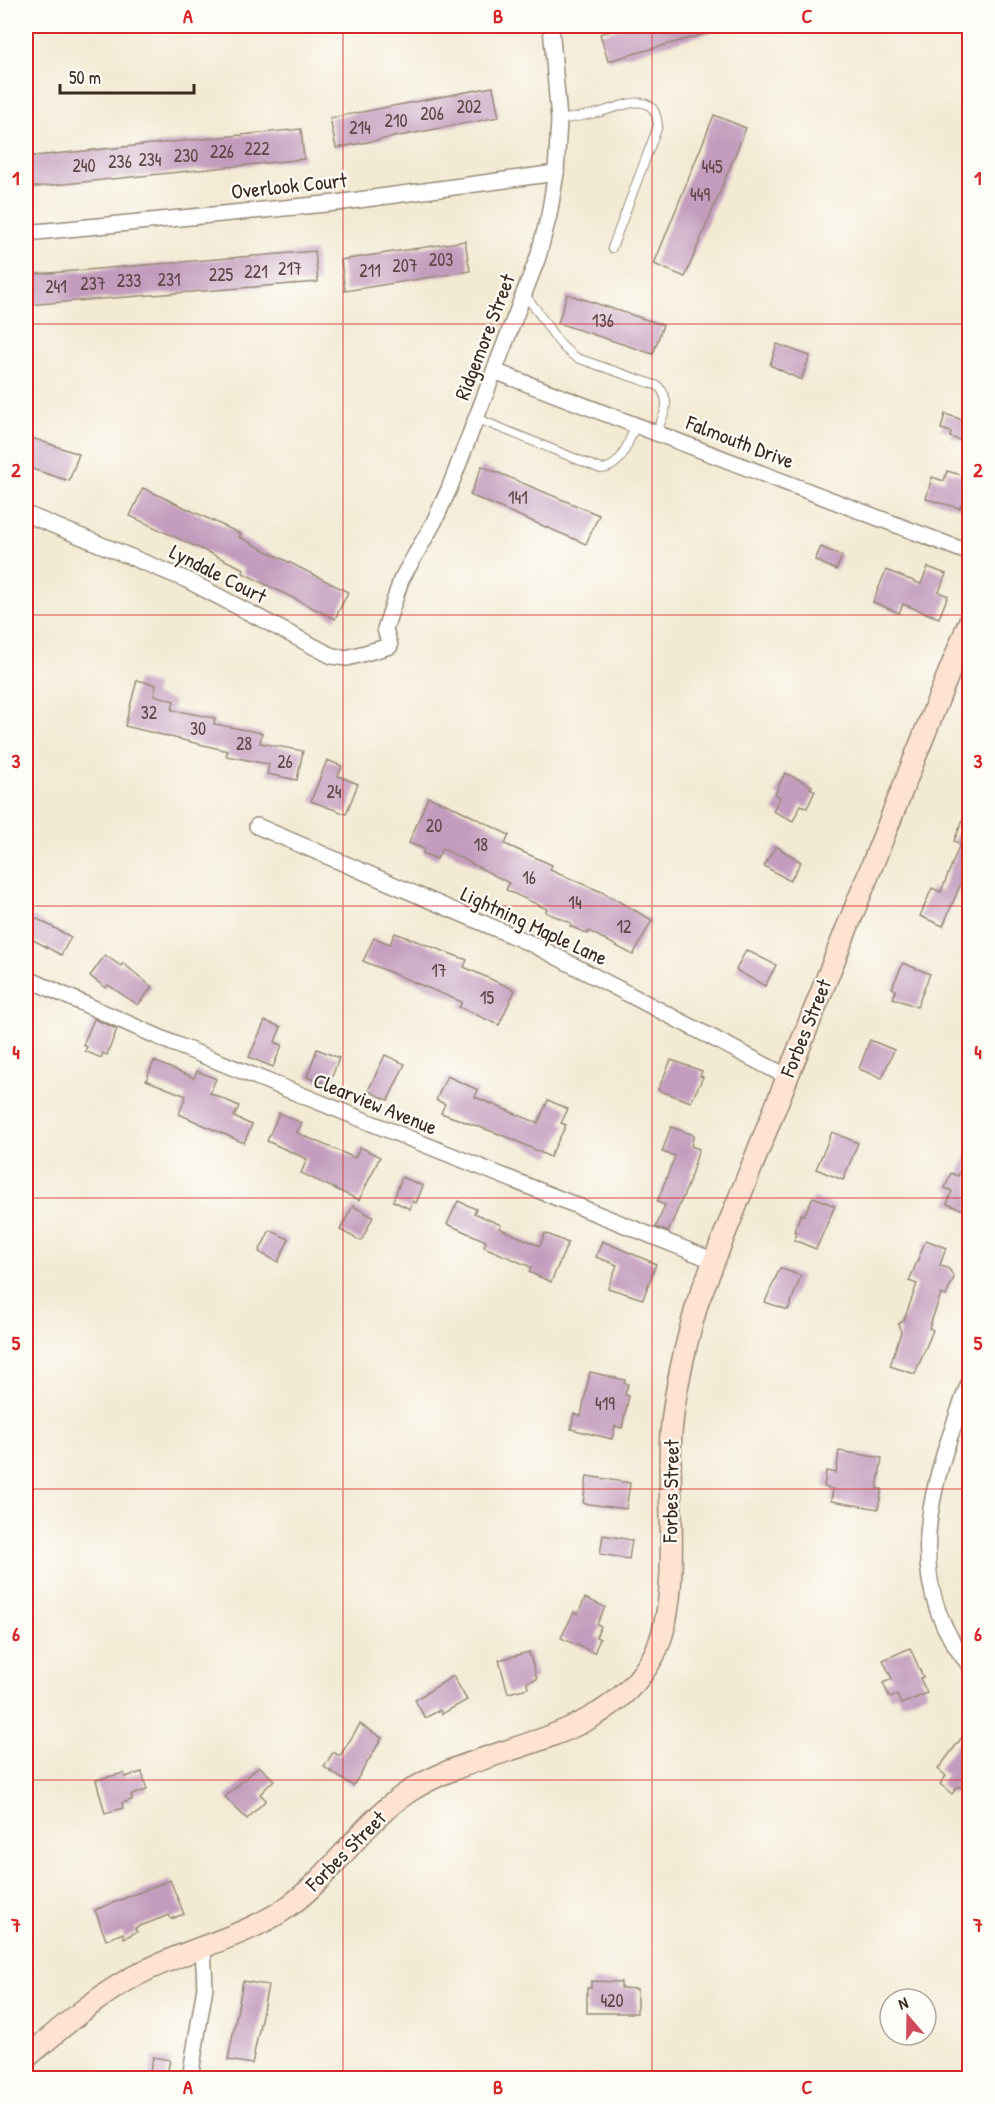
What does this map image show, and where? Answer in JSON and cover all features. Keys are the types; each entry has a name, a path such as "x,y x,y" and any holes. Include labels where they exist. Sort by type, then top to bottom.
{"street":[{"name":"Ridgemore Street","path":"390,646 385,629 401,580 434,522 477,418 544,236 556,173 559,120 552,26"},
{"name":"Overlook Court","path":"26,233 336,203 556,173"},
{"name":"Falmouth Drive","path":"494,371 969,554"},
{"name":"Lyndale Court","path":"26,514 187,580 332,656 347,658 390,646"},
{"name":"Forbes Street","path":"26,2058 108,1992 132,1977 261,1923 283,1910 309,1890 390,1806 411,1790 435,1777 554,1735 584,1721 606,1707 641,1675 654,1655 667,1615 673,1420 686,1346 712,1260 969,620"},
{"name":"Lightning Maple Lane","path":"257,826 534,945 786,1076"},
{"name":"Clearview Avenue","path":"26,978 171,1043 712,1260"},
{"path":"969,1380 933,1489 926,1536 927,1566 934,1601 951,1639 969,1666"},
{"path":"190,2079 205,1988 203,1947"}],"lane":[{"path":"559,120 597,113 636,102 645,103 657,116 658,126 612,248"},
{"path":"524,295 539,310 566,351 577,358 658,386 664,393 666,409 656,432"},
{"path":"477,418 601,469 610,469 616,464 636,424"}],"building":[{"path":"628,26 719,26 719,30 608,61 600,34"},
{"path":"493,87 499,117 336,148 330,118"},
{"path":"714,115 746,128 685,277 654,264"},
{"path":"301,129 304,159 26,188 26,157"},
{"path":"465,241 470,271 345,291 341,260"},
{"path":"315,251 318,282 26,305 26,275"},
{"path":"567,294 663,325 653,354 558,323"},
{"path":"777,344 810,356 801,380 770,365"},
{"path":"945,414 969,422 969,443 950,437 951,432 941,429"},
{"path":"26,436 79,454 69,481 26,467"},
{"path":"482,466 599,515 586,544 470,495"},
{"path":"947,471 969,477 969,503 963,501 960,508 926,499 932,477 944,481"},
{"path":"143,488 241,534 239,537 348,592 335,619 243,573 244,569 130,516"},
{"path":"821,547 842,556 836,570 815,560"},
{"path":"928,567 946,574 939,592 948,596 939,618 903,604 899,613 873,602 886,570 921,584"},
{"path":"137,680 156,685 154,695 174,701 172,710 215,718 214,724 262,733 260,743 303,751 297,780 267,774 269,764 226,756 228,751 125,726"},
{"path":"327,760 342,766 338,776 358,784 346,814 311,801"},
{"path":"785,773 812,786 810,788 815,791 807,808 801,805 793,821 773,811 780,797 775,794"},
{"path":"428,797 458,809 509,835 505,844 552,865 550,870 602,892 652,920 633,955 589,931 588,934 570,926 571,923 545,912 547,909 506,890 509,883 442,848 437,859 423,853 424,849 409,843"},
{"path":"969,805 969,878 964,876 943,926 920,916 932,888 941,892 960,844 954,841"},
{"path":"776,846 801,862 790,881 764,866"},
{"path":"32,916 71,937 61,955 26,936 26,928"},
{"path":"395,933 467,960 464,967 515,990 499,1025 459,1007 462,1002 363,961 374,938 390,944"},
{"path":"746,950 776,965 765,986 736,970"},
{"path":"105,955 121,966 123,963 152,987 138,1005 108,985 106,988 90,976"},
{"path":"903,963 930,974 917,1007 893,998 896,990 892,988"},
{"path":"94,1019 117,1029 107,1055 103,1053 101,1058 85,1051 87,1047 83,1045"},
{"path":"265,1021 281,1027 275,1042 282,1045 273,1067 249,1057"},
{"path":"870,1040 894,1050 882,1078 859,1069"},
{"path":"317,1049 339,1058 329,1085 307,1077"},
{"path":"385,1055 405,1064 388,1100 368,1091"},
{"path":"671,1060 702,1071 700,1076 703,1077 691,1102 658,1090"},
{"path":"154,1061 194,1078 197,1071 216,1079 210,1093 239,1106 234,1117 252,1125 244,1143 179,1114 186,1096 146,1080"},
{"path":"447,1076 478,1090 475,1097 538,1123 548,1100 568,1109 561,1123 566,1125 550,1157 510,1138 441,1113 445,1104 436,1100"},
{"path":"279,1113 302,1123 297,1133 355,1158 360,1147 380,1157 359,1200 301,1173 307,1159 267,1141"},
{"path":"671,1127 694,1135 691,1146 699,1149 688,1185 668,1232 656,1227 665,1205 657,1202 675,1156 662,1152"},
{"path":"832,1132 858,1143 843,1180 816,1169"},
{"path":"969,1149 969,1212 947,1204 952,1191 945,1188 951,1173 958,1176"},
{"path":"402,1177 423,1186 416,1203 413,1201 410,1209 393,1201"},
{"path":"813,1197 835,1206 816,1249 794,1240 797,1232 794,1231 801,1214 804,1215"},
{"path":"458,1201 476,1209 474,1213 501,1225 499,1228 540,1246 545,1233 568,1243 551,1282 529,1272 531,1267 484,1247 486,1241 447,1224"},
{"path":"353,1206 373,1217 361,1241 340,1230"},
{"path":"270,1230 289,1239 278,1262 259,1252"},
{"path":"926,1240 946,1248 940,1265 949,1269 954,1277 946,1296 941,1294 929,1328 933,1330 915,1374 890,1366 901,1332 898,1324 904,1320 917,1284 909,1281"},
{"path":"602,1241 656,1264 643,1299 608,1288 617,1265 596,1257"},
{"path":"780,1268 801,1276 788,1310 765,1302"},
{"path":"590,1372 625,1380 624,1383 628,1384 625,1395 629,1396 622,1428 615,1426 612,1439 571,1429 574,1414 581,1416"},
{"path":"839,1451 882,1458 877,1489 882,1489 878,1509 831,1501 833,1489 824,1487 826,1471 836,1473"},
{"path":"587,1476 630,1483 626,1509 583,1503"},
{"path":"603,1535 632,1540 629,1559 600,1554"},
{"path":"585,1598 605,1607 597,1624 601,1626 596,1637 600,1639 594,1653 561,1638 574,1612 578,1614"},
{"path":"910,1648 923,1677 920,1678 927,1693 901,1704 897,1695 890,1698 883,1683 892,1679 883,1660"},
{"path":"529,1652 537,1679 527,1682 528,1688 508,1693 499,1660"},
{"path":"453,1676 467,1700 442,1714 440,1710 425,1718 415,1700"},
{"path":"360,1724 382,1738 353,1786 324,1767 333,1752 340,1756"},
{"path":"969,1728 969,1795 958,1786 952,1794 940,1784 946,1776 938,1769"},
{"path":"259,1766 274,1780 260,1794 266,1800 247,1819 225,1797"},
{"path":"142,1772 147,1790 131,1795 132,1800 122,1803 123,1808 105,1813 96,1780 124,1773 125,1777"},
{"path":"170,1880 184,1914 171,1919 169,1915 135,1928 137,1932 124,1938 123,1933 106,1940 95,1910"},
{"path":"243,1981 268,1985 252,2064 228,2060"},
{"path":"591,1981 621,1982 621,1988 637,1989 637,2013 587,2013 587,1988 591,1988"},
{"path":"153,2057 170,2060 166,2079 152,2079 149,2076"}]}
